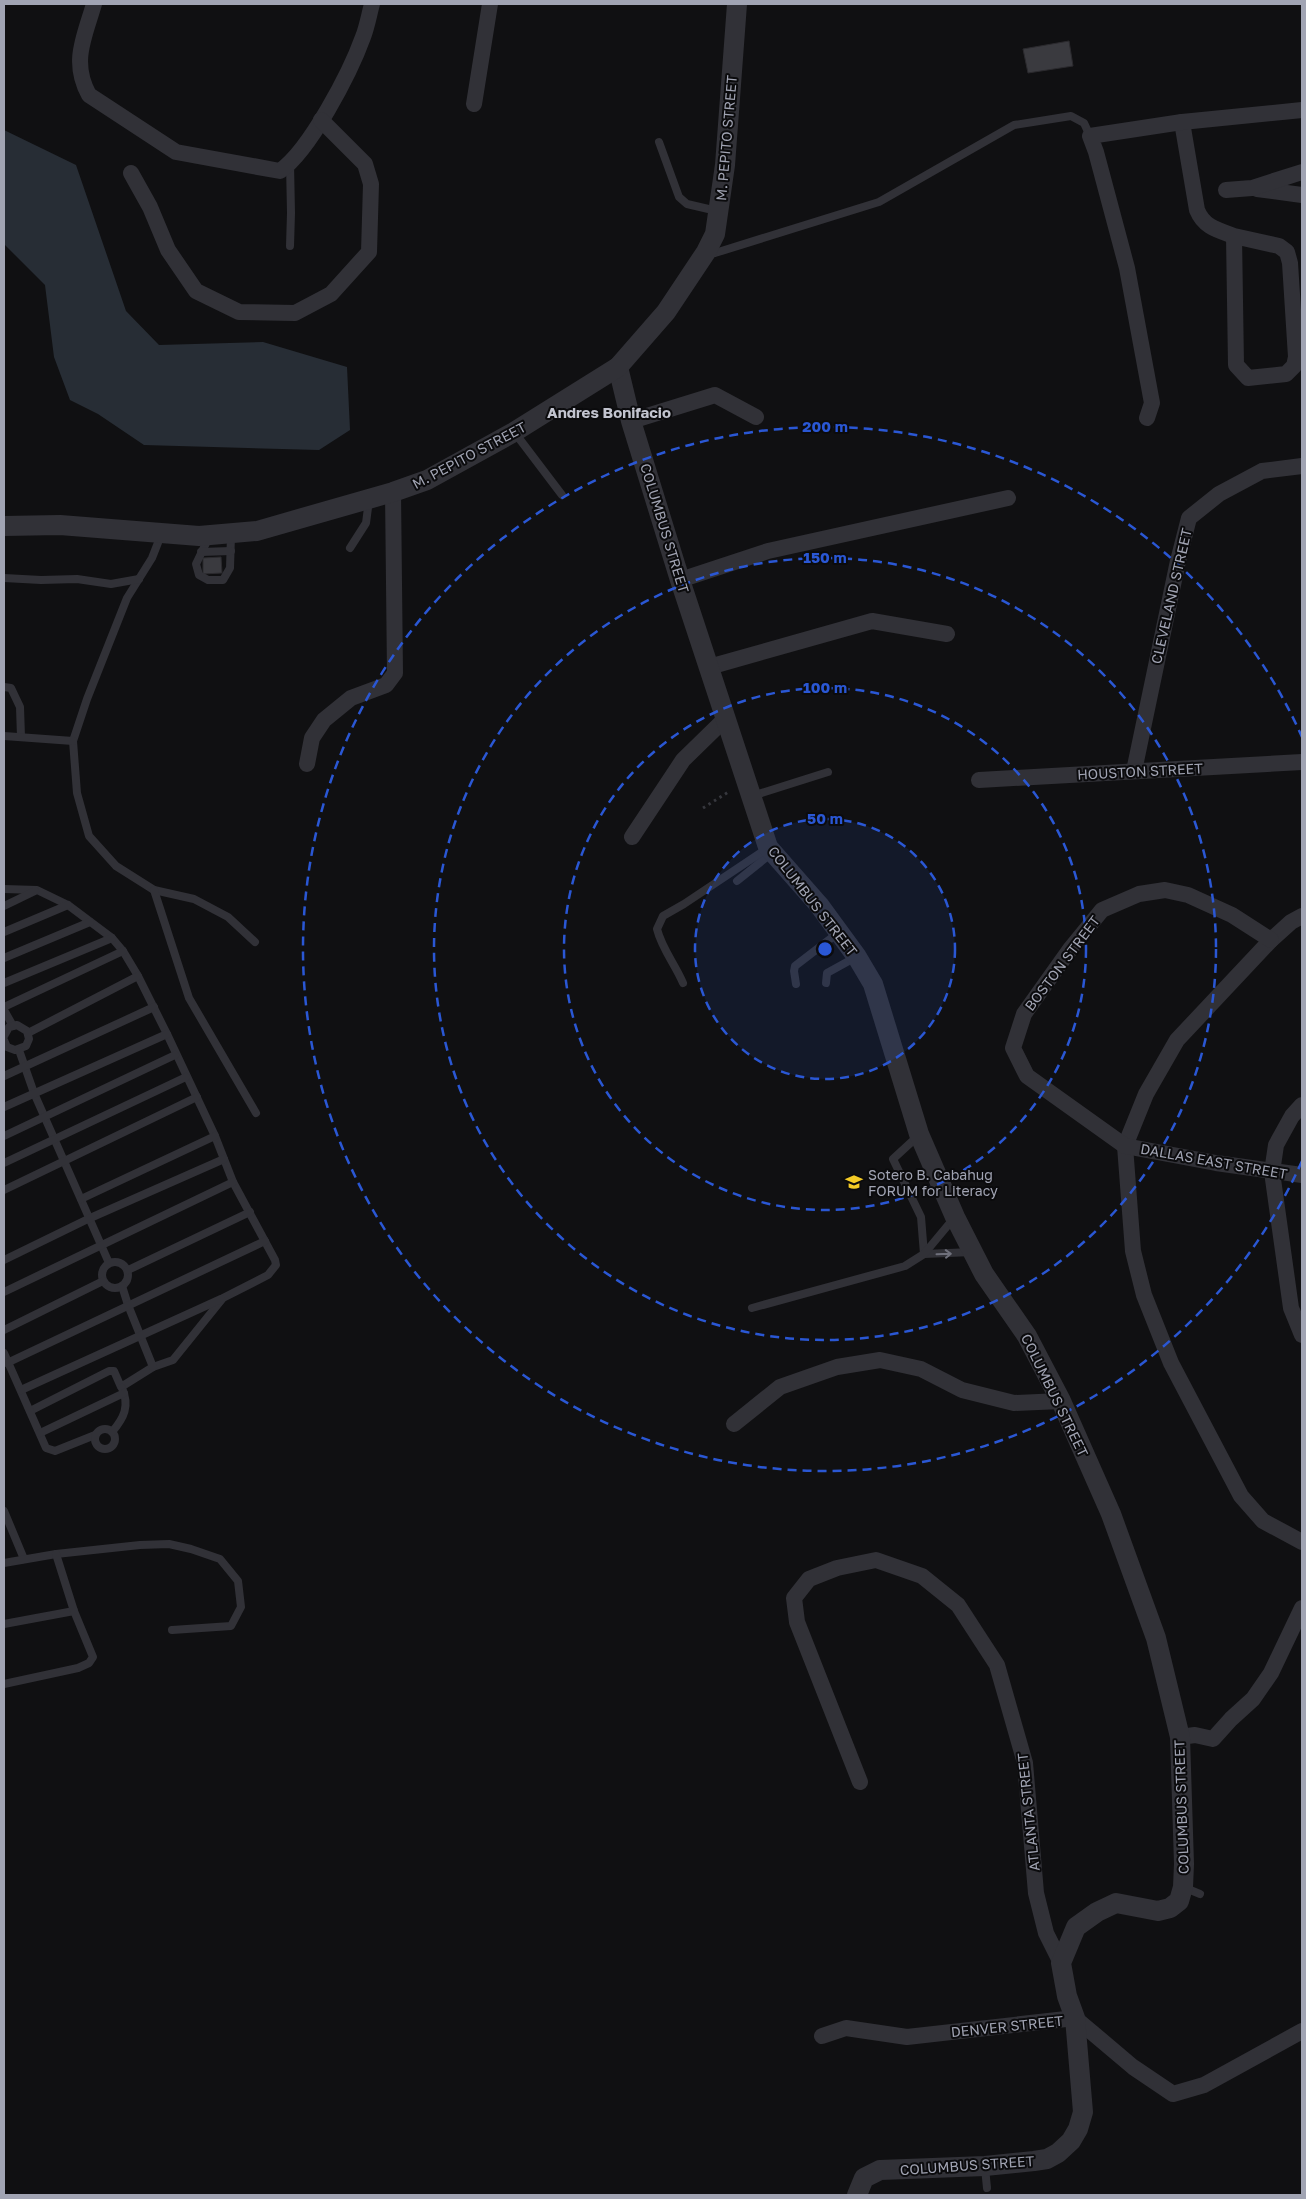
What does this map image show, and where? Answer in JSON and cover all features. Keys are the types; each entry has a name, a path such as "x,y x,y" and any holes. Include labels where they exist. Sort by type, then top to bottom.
{"street":[{"path":"94,4 80,55 81,81 89,95 176,152 280,171 298,156 352,63 364,36 372,4"},
{"path":"474,104 490,4"},
{"name":"M. PEPITO STREET","path":"4,526 60,526 161,533 199,536 206,543 231,542 257,530 393,492 427,480 514,432 618,367 666,312 706,252 715,234 725,165 737,4"},
{"path":"1147,418 1152,403 1127,268 1090,136 1182,122 1302,110"},
{"path":"131,173 150,207 168,250 196,291 239,312 296,313 331,294 369,252 371,184 365,164 320,120"},
{"path":"1182,122 1197,210 1201,220 1208,226 1234,236 1279,246 1287,252 1290,263 1296,357 1294,366 1286,374 1248,378 1236,365 1234,236"},
{"path":"1252,188 1302,172"},
{"path":"1226,190 1252,188 1302,195"},
{"name":"COLUMBUS STREET","path":"618,367 631,421 680,580 710,667 748,789 771,850 819,905 857,957 873,984 919,1134 955,1217 984,1274 1026,1336 1061,1401 1110,1514 1156,1638 1180,1737 1184,1864 1192,1891 1170,1908 1158,1911 1116,1903 1097,1912 1076,1927 1061,1963 1075,2018 1082,2112 1078,2129 1071,2141 1058,2153 1047,2159 985,2166 880,2170 864,2178 857,2195"},
{"path":"631,421 716,394 756,417"},
{"name":"CLEVELAND STREET","path":"1134,771 1178,561 1189,518 1219,494 1262,471 1302,466"},
{"path":"307,764 312,738 324,720 351,698 386,685 395,673 393,492"},
{"path":"680,580 768,551 1008,498"},
{"path":"710,667 872,621 947,634"},
{"path":"632,837 683,760 725,719"},
{"name":"HOUSTON STREET","path":"979,780 1302,762"},
{"name":"BOSTON STREET","path":"1126,1146 1028,1076 1013,1048 1024,1014 1071,948 1102,910 1139,894 1165,890 1188,895 1232,915 1271,940"},
{"path":"1302,916 1291,922 1271,940 1177,1040 1146,1094 1126,1146 1133,1251 1144,1295 1171,1363 1241,1496 1263,1521 1302,1542"},
{"path":"1302,1105 1292,1116 1276,1145 1272,1172 1291,1308 1302,1335"},
{"name":"DALLAS EAST STREET","path":"1126,1146 1272,1172 1302,1175"},
{"path":"734,1424 780,1387 837,1367 880,1360 922,1369 962,1390 1014,1403 1061,1401"},
{"name":"ATLANTA STREET","path":"860,1782 797,1622 794,1598 809,1579 837,1568 876,1560 922,1576 958,1606 997,1665 1025,1763 1036,1893 1046,1933 1061,1963"},
{"path":"1180,1737 1195,1735 1213,1738 1230,1719 1253,1699 1271,1673 1302,1608"},
{"name":"DENVER STREET","path":"822,2036 846,2028 907,2037 1075,2018 1133,2067 1173,2094 1204,2085 1302,2031"}],"lane":[{"path":"706,252 715,253 879,202 1014,125 1071,116 1084,123 1090,136"},
{"path":"659,142 679,197 687,204 719,211"},
{"path":"290,164 292,213 290,246"},
{"path":"514,432 562,495"},
{"path":"350,548 366,523 369,499"},
{"path":"161,533 152,558 127,598 111,635 73,741 77,794 89,836 116,866 154,890 194,899 228,917 256,942"},
{"path":"206,543 196,564 199,575 208,580 223,580 230,568 231,542"},
{"path":"4,578 77,579 111,584 139,579"},
{"path":"4,687 11,688 20,707 21,737"},
{"path":"4,736 73,741"},
{"path":"748,789 828,772"},
{"path":"737,880 771,850"},
{"path":"683,983 673,960 662,946 657,929 663,916 771,850"},
{"path":"4,888 37,890 68,905 112,938 123,951 138,976 167,1034 175,1055 215,1136 233,1182 276,1260 276,1265 268,1275 223,1298 21,1390"},
{"path":"4,906 37,890"},
{"path":"154,890 189,998 256,1113"},
{"path":"4,932 68,905"},
{"path":"4,958 90,922"},
{"path":"796,984 795,966 839,932"},
{"path":"4,983 112,938"},
{"path":"12,1026 4,1008 123,951"},
{"path":"826,983 827,973 857,957"},
{"path":"28,1033 138,976"},
{"path":"4,1076 154,1007"},
{"path":"12,1026 21,1026 28,1033 28,1042 19,1050 11,1049 4,1041 6,1030 12,1026"},
{"path":"4,1107 167,1034"},
{"path":"19,1050 34,1093 108,1263"},
{"path":"4,1136 46,1118 175,1055"},
{"path":"4,1163 53,1138 186,1077"},
{"path":"4,1190 197,1097"},
{"path":"919,1134 893,1159 921,1217 924,1254"},
{"path":"81,1199 215,1136"},
{"path":"4,1260 88,1219 224,1159"},
{"path":"4,1292 233,1182"},
{"path":"128,1270 250,1212"},
{"path":"752,1308 905,1266 924,1254 955,1217"},
{"path":"8,1363 265,1241"},
{"path":"924,1254 972,1251"},
{"path":"113,1261 122,1263 128,1270 128,1279 122,1286 110,1287 103,1281 103,1269 108,1263 113,1261"},
{"path":"4,1330 103,1281"},
{"path":"122,1286 139,1335 153,1367"},
{"path":"40,1433 123,1390 153,1367 173,1360 223,1298"},
{"path":"4,1354 46,1448 55,1451 95,1435 103,1429 112,1432 115,1438 114,1444 105,1450 96,1445 95,1435"},
{"path":"30,1411 109,1370 114,1371 127,1399 121,1422 112,1432"},
{"path":"4,1511 24,1559"},
{"path":"4,1563 56,1554 168,1544 191,1549 220,1559 238,1581 241,1607 231,1626 172,1630"},
{"path":"4,1684 78,1668 89,1663 93,1657 74,1611 56,1554"},
{"path":"4,1624 74,1611"},
{"path":"985,2166 987,2188"}],"path":[{"path":"703,808 748,789"}],"shaded area":[{"path":"4,130 76,165 126,311 159,345 263,342 347,367 350,430 319,450 144,445 98,414 70,400 54,357 45,285 4,244"}],"building":[{"path":"1069,41 1073,66 1028,73 1023,49"},
{"path":"221,557 222,573 203,574 203,558"}],"place":[{"name":"Sotero B. Cabahug FORUM for Literacy","path":"854,1182"}],"district":[{"name":"Andres Bonifacio","path":"609,412"}]}
